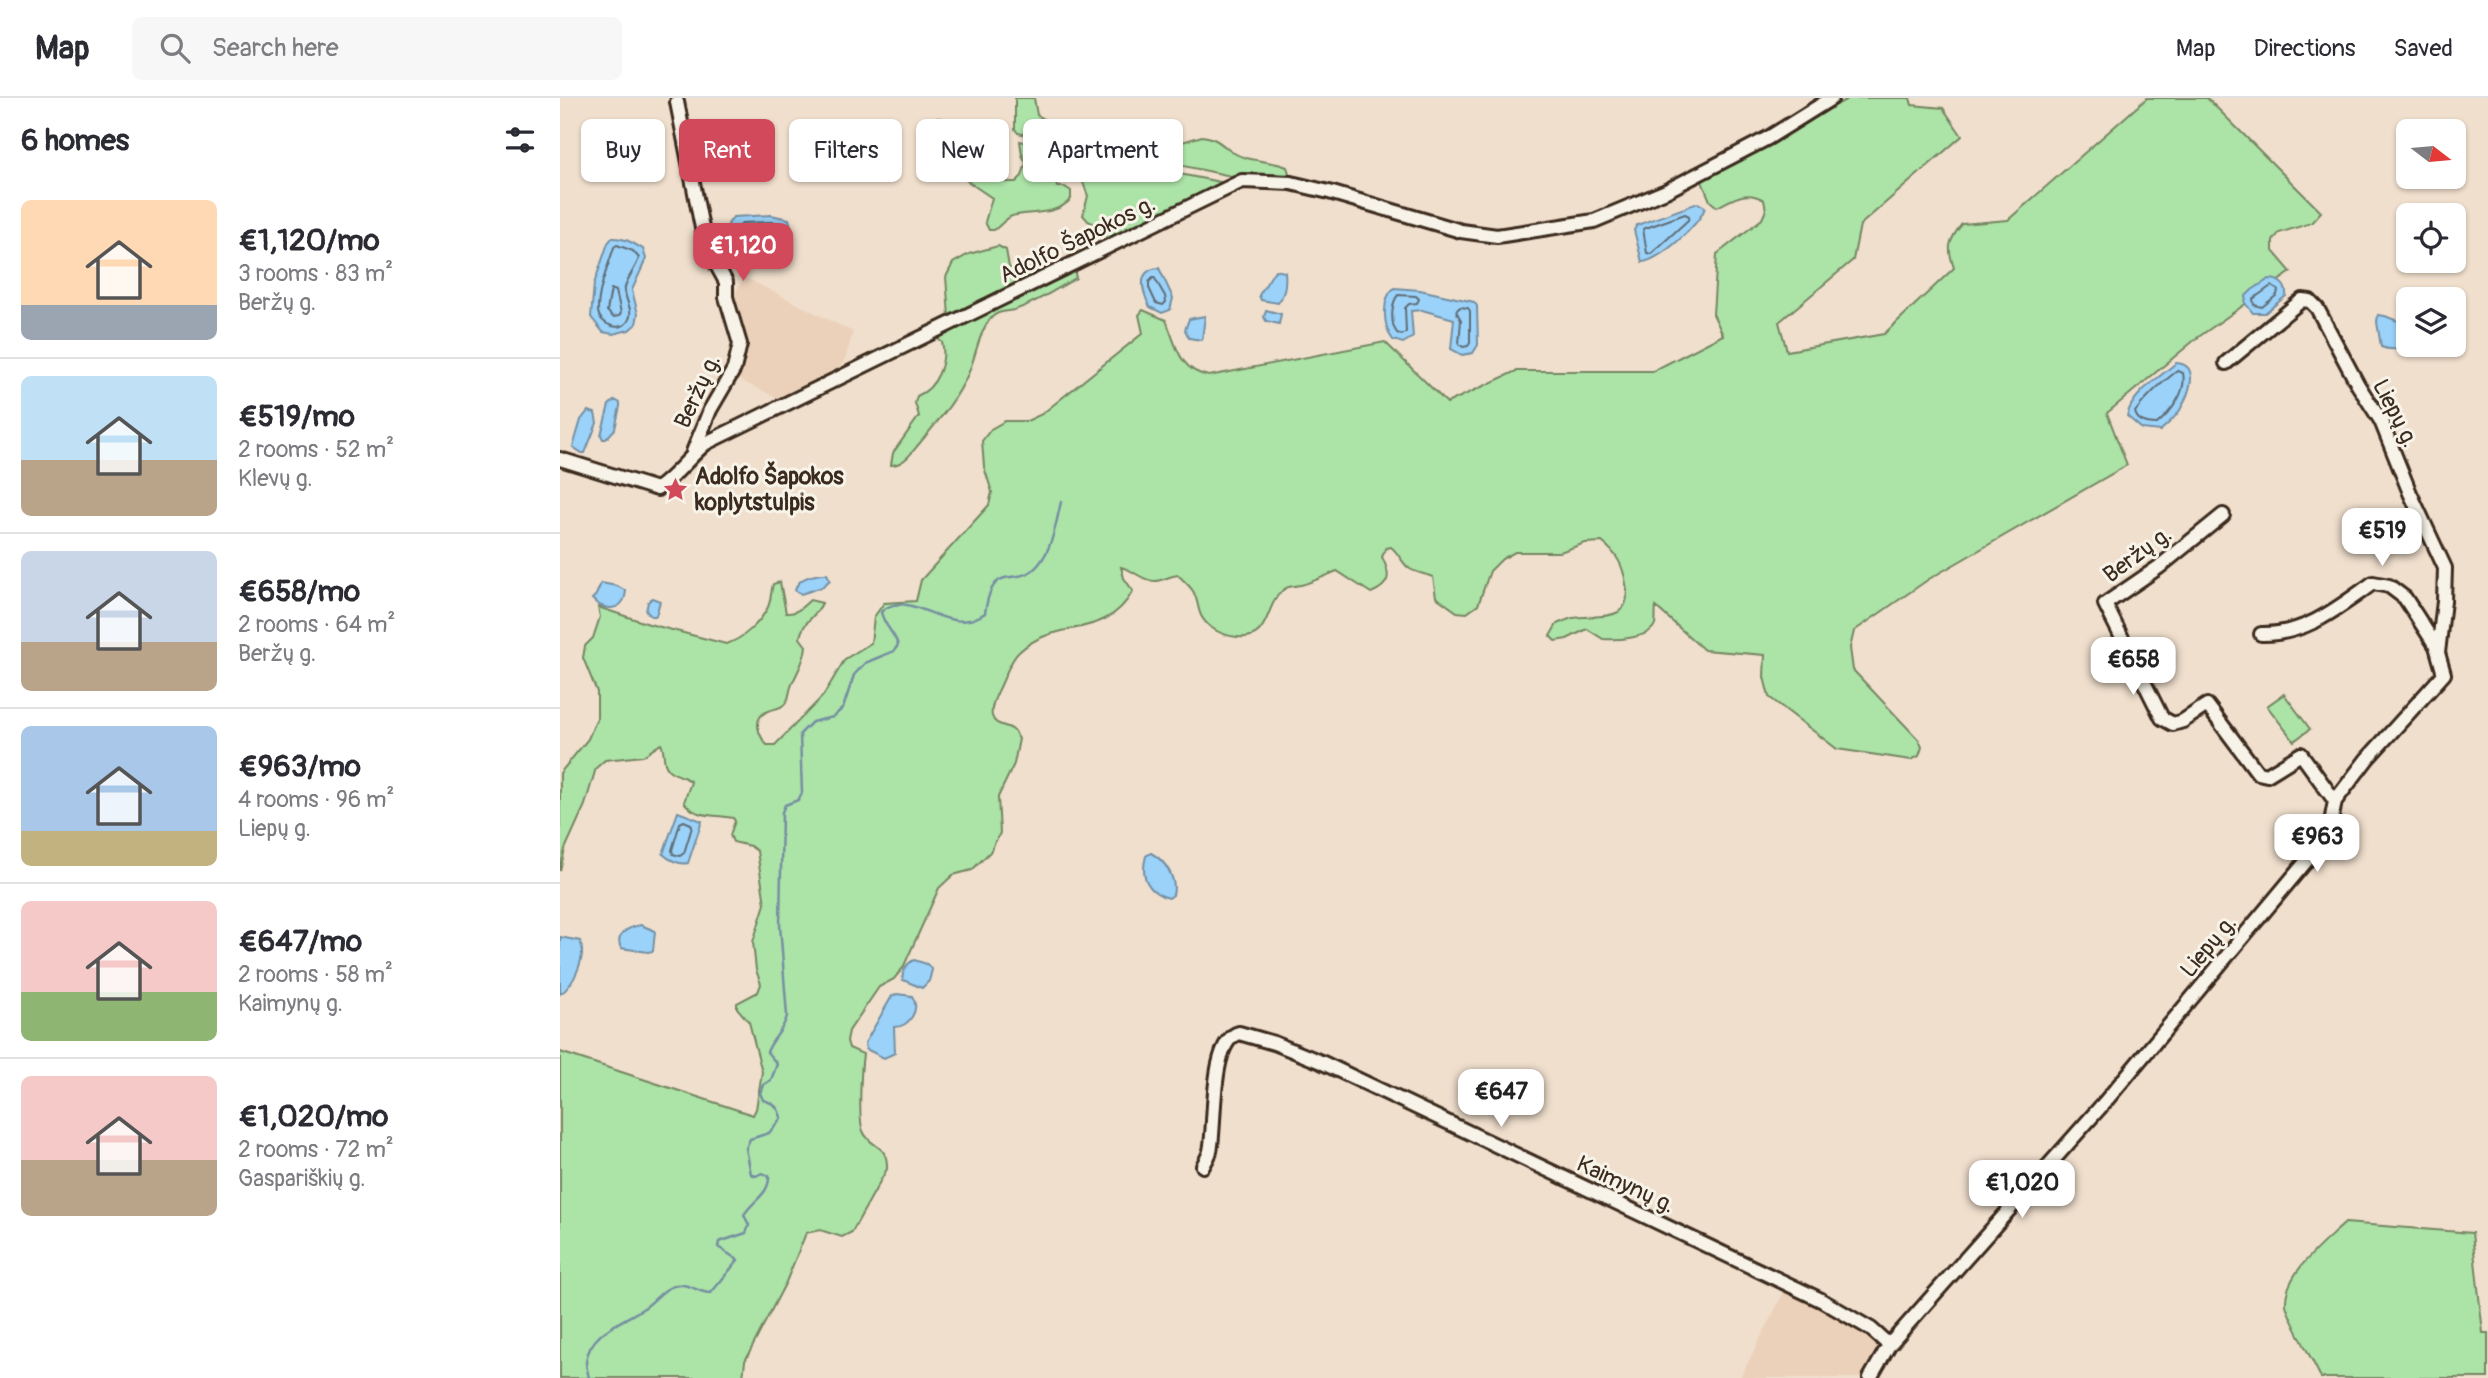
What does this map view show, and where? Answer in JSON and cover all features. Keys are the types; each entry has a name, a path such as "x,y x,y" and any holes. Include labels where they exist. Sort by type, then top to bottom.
{"street":[{"name":"Adolfo Šapokos g.","path":"560,459 657,489 676,477 691,455 706,443 1242,181 1291,183 1329,191 1461,232 1497,236 1594,221 1666,191 1768,138 1832,98"},
{"name":"Beržų g.","path":"677,102 702,228 710,253 726,282 726,297 740,344 734,369 710,410 691,455"},
{"name":"Liepų g.","path":"1870,1378 1889,1345 2153,1046 2319,846 2330,828 2335,801 2367,760 2444,674 2438,653 2445,568 2410,493 2381,421 2358,385 2317,308 2310,301 2302,300 2226,363"},
{"name":"Beržų g.","path":"2223,515 2159,567 2105,604 2162,718 2173,724 2183,721 2207,705 2258,774 2267,775 2301,754 2335,801"},
{"path":"2261,634 2276,634 2302,628 2337,610 2373,583 2389,586 2405,598 2438,653"},
{"name":"Kaimynų g.","path":"1203,1166 1210,1150 1214,1093 1220,1061 1228,1042 1239,1032 1321,1062 1821,1300 1871,1329 1889,1345"}],"shaded area":[{"path":"744,277 853,332 845,360 831,379 782,400 733,377 741,355 730,303"},
{"path":"1786,1288 1826,1307 1881,1342 1883,1347 1867,1378 1740,1378"}],"green space":[{"path":"1015,98 1034,98 1037,115 1043,119 1023,119 1023,134 1015,129"},
{"path":"1849,98 1910,98 1912,105 1943,108 1962,136 1860,225 1853,260 1779,322 1787,351 1884,334 1954,268 1950,245 1962,224 2008,220 2147,98 2207,98 2321,212 2311,223 2279,233 2273,241 2273,251 2291,272 2197,338 2107,413 2127,465 1929,579 1854,631 1850,648 1853,670 1919,740 1922,747 1919,756 1911,760 1837,749 1769,697 1764,677 1765,655 1704,650 1656,607 1655,624 1640,636 1603,639 1587,629 1567,639 1555,641 1550,636 1557,624 1573,618 1612,614 1625,606 1627,597 1623,571 1612,551 1602,542 1585,543 1560,552 1515,552 1502,559 1490,571 1478,605 1467,613 1457,612 1436,597 1433,577 1410,569 1391,547 1386,548 1382,557 1388,574 1386,583 1378,590 1371,593 1337,571 1306,584 1288,587 1279,594 1262,627 1248,637 1230,636 1212,628 1201,615 1193,591 1178,575 1150,581 1121,567 1124,578 1133,591 1122,607 1094,623 1033,641 1013,659 994,700 992,712 993,720 1013,730 1019,739 1014,764 998,797 1000,833 990,852 972,870 953,875 939,888 903,968 894,979 879,987 849,1031 849,1048 863,1054 861,1125 866,1137 882,1150 887,1160 887,1169 852,1232 842,1237 820,1230 806,1233 786,1282 745,1361 743,1378 560,1378 560,1052 753,1115 762,1072 749,1022 737,1008 737,1003 758,992 761,984 756,970 753,942 765,904 757,851 750,846 733,842 730,835 735,821 733,818 706,815 694,811 684,802 691,782 667,768 661,744 643,756 605,760 596,768 585,805 565,849 560,871 560,773 588,739 597,718 597,692 583,658 585,646 593,638 600,617 598,607 649,624 726,644 745,634 765,613 773,584 780,582 786,613 796,611 810,600 822,603 801,632 800,638 806,646 805,652 787,701 781,707 766,712 759,719 758,728 762,737 767,745 775,745 823,696 845,659 871,643 874,617 884,603 916,601 921,580 989,505 992,492 984,467 982,441 991,429 1005,421 1027,421 1042,414 1143,333 1139,315 1143,310 1166,320 1185,363 1191,369 1209,376 1385,342 1447,403 1516,371 1653,371 1723,335 1713,314 1717,254 1762,219 1766,210 1764,200 1751,195 1734,198 1717,207 1710,201 1701,179"},
{"path":"1207,137 1238,155 1287,167 1289,173 1284,177 1236,177 1183,166 1183,142"},
{"path":"1023,173 1023,182 1056,182 1057,187 1065,187 1071,191 1071,199 1058,208 1012,216 994,230 989,230 985,222 992,198 968,182 1016,182"},
{"path":"1183,175 1225,183 1108,241 1099,226 1088,221 1083,215 1088,196 1083,182 1183,182"},
{"path":"998,246 1006,250 1009,267 1017,272 1033,266 1042,282 1074,269 1076,278 1030,304 998,313 990,319 968,374 952,402 907,458 891,465 893,453 919,416 915,403 917,396 935,381 942,366 942,342 933,336 950,329 946,277 953,263 969,254"},
{"path":"2284,694 2310,729 2294,741 2267,706"},
{"path":"2345,1223 2472,1233 2483,1333 2488,1333 2488,1378 2321,1378 2288,1310 2287,1292 2307,1259"}],"water":[{"path":"1698,203 1705,207 1688,231 1658,256 1642,262 1634,230 1637,225"},
{"path":"771,215 789,219 791,227 774,246 758,252 743,244 728,224 733,217"},
{"path":"612,238 624,239 643,249 646,259 632,290 638,314 636,324 629,330 613,334 603,332 591,317 594,284"},
{"path":"1159,268 1173,298 1170,310 1162,313 1150,307 1143,283 1146,273"},
{"path":"1275,270 1285,272 1284,288 1278,303 1261,300 1259,295"},
{"path":"2269,279 2282,283 2286,296 2265,313 2253,313 2245,303 2246,296"},
{"path":"1394,288 1420,290 1474,302 1477,306 1478,345 1473,353 1462,355 1451,349 1454,319 1422,310 1411,311 1413,337 1403,343 1393,340 1387,328 1385,306"},
{"path":"1266,310 1281,314 1279,324 1266,321"},
{"path":"2378,315 2396,320 2396,349 2381,347"},
{"path":"1205,316 1202,340 1189,338 1185,330 1189,319"},
{"path":"2176,363 2189,369 2191,375 2183,404 2176,416 2160,431 2142,429 2127,416 2134,400"},
{"path":"615,400 620,406 615,429 603,439 601,435 609,405"},
{"path":"588,411 595,413 597,423 585,453 582,453 573,447 581,420"},
{"path":"827,574 830,580 822,587 801,594 795,591 802,580"},
{"path":"601,583 626,591 622,603 608,608 592,599"},
{"path":"652,598 660,601 656,616 651,616 646,611"},
{"path":"678,812 702,821 688,863 675,862 663,854"},
{"path":"1151,853 1166,866 1172,877 1174,889 1169,898 1156,892 1147,883 1144,864 1146,856"},
{"path":"641,925 655,931 653,951 621,948 621,935 632,927"},
{"path":"560,937 580,941 582,954 574,977 560,994"},
{"path":"914,960 927,964 932,970 929,981 922,988 903,980 905,968"},
{"path":"892,996 912,996 914,1012 909,1021 894,1027 895,1053 884,1058 866,1049 865,1043"}],"waterway":[{"path":"589,1378 586,1362 588,1352 593,1343 608,1329 674,1286 684,1285 711,1293 738,1260 718,1247 719,1242 746,1233 749,1225 744,1215 764,1193 769,1182 769,1176 762,1173 756,1176 751,1174 746,1148 750,1139 769,1133 781,1118 777,1108 763,1100 760,1093 763,1085 771,1080 777,1064 767,1052 787,1016 780,925 782,812 785,805 798,800 802,793 800,734 812,722 833,717 843,708 854,675 865,663 894,651 898,645 881,612 892,605 904,605 957,620 971,620 985,613 989,596 1000,580 1031,572 1044,557 1061,502"}],"place":[{"name":"Adolfo Šapokos koplytstulpis","path":"675,489"}]}
